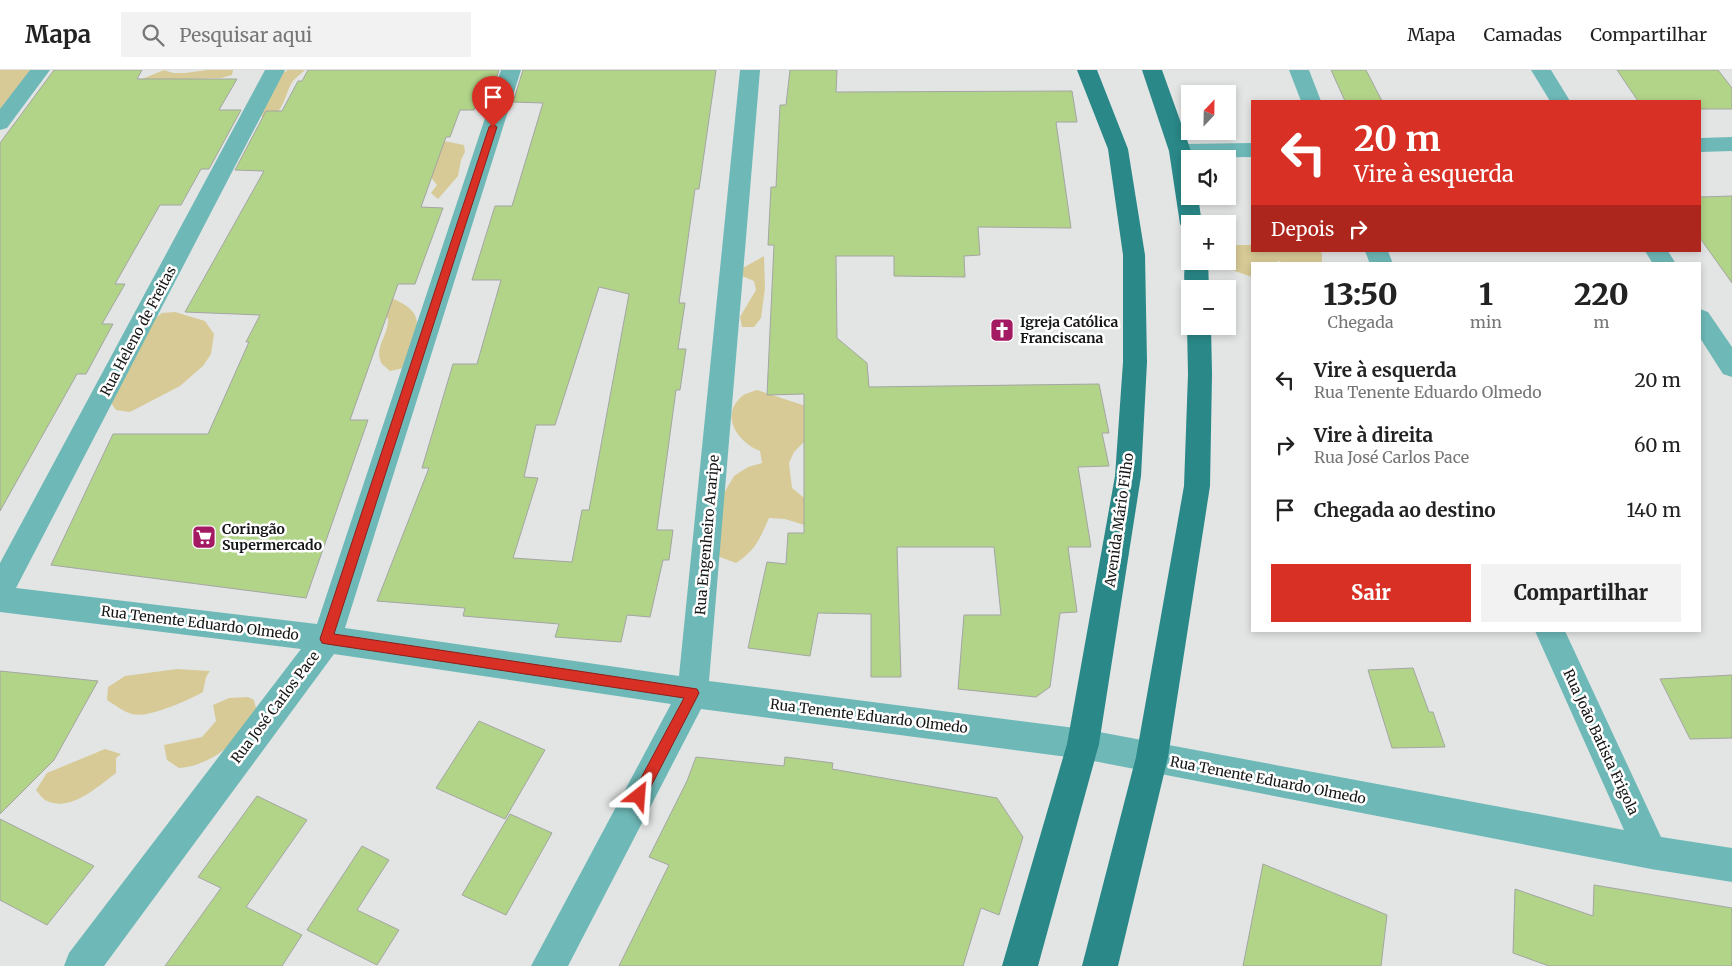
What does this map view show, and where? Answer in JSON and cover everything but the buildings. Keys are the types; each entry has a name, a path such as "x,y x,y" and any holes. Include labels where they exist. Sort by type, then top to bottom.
{"main road":[{"name":"Avenida Mário Filho","path":"1020,966 1083,744 1128,476 1135,362 1134,255 1118,149 1087,70"},
{"path":"1152,70 1180,151 1190,215"},
{"path":"1100,966 1152,758 1197,486 1200,374 1198,335"}],"street":[{"path":"0,123 40,70"},
{"name":"Rua Heleno de Freitas","path":"0,591 275,70"},
{"name":"Rua José Carlos Pace","path":"82,966 327,639 511,70"},
{"name":"Rua Engenheiro Araripe","path":"549,966 693,693 750,70"},
{"path":"1299,70 1311,100"},
{"path":"1541,70 1559,100"},
{"path":"1701,145 1732,144"},
{"path":"1180,151 1251,150"},
{"path":"1701,320 1732,366"},
{"name":"Rua Tenente Eduardo Olmedo","path":"0,599 327,639 693,693 1083,744 1651,852 1732,865"},
{"name":"Rua João Batista Frigola","path":"1550,632 1651,852"}],"shaded area":[{"path":"0,70 32,70 0,110"},
{"path":"164,70 173,73 185,73 207,70 233,70 232,75 221,78 186,79 177,83 142,79"},
{"path":"288,70 305,70 293,81 279,111 268,117 259,116 278,76"},
{"path":"444,141 464,145 465,152 461,160 458,176 438,199 431,193 437,185 426,171"},
{"path":"1236,245 1251,245 1251,252 1321,252 1322,254 1322,262 1251,262 1251,277 1232,270 1236,270"},
{"path":"764,256 765,288 761,318 754,327 742,327 740,317 756,290 754,281 742,276 743,268"},
{"path":"392,298 412,311 417,324 404,368 390,371 382,364 379,352 388,324 388,318 383,316"},
{"path":"175,312 205,321 214,334 211,354 203,366 180,386 130,412 116,410 111,403 151,321 162,313"},
{"path":"757,390 809,407 821,425 794,452 789,463 792,488 803,497 819,499 814,528 785,519 769,518 753,548 736,563 720,557 710,550 714,510 734,476 748,467 762,463 760,451 752,447 739,435 734,428 732,420 735,404 742,396"},
{"path":"177,669 210,671 206,677 203,692 168,708 139,715 126,712 107,700 108,687 125,676"},
{"path":"248,697 254,700 258,716 233,743 214,757 192,766 179,768 167,760 164,745 202,737 216,721 213,705 229,698"},
{"path":"105,749 121,754 116,758 116,773 92,791 74,801 56,804 45,800 36,790 47,773"}],"place":[{"name":"Igreja Católica Franciscana","path":"1002,330"},
{"name":"Coringão Supermercado","path":"204,537"}],"route":[{"path":"493,127 327,639 693,693 639,796"}]}
